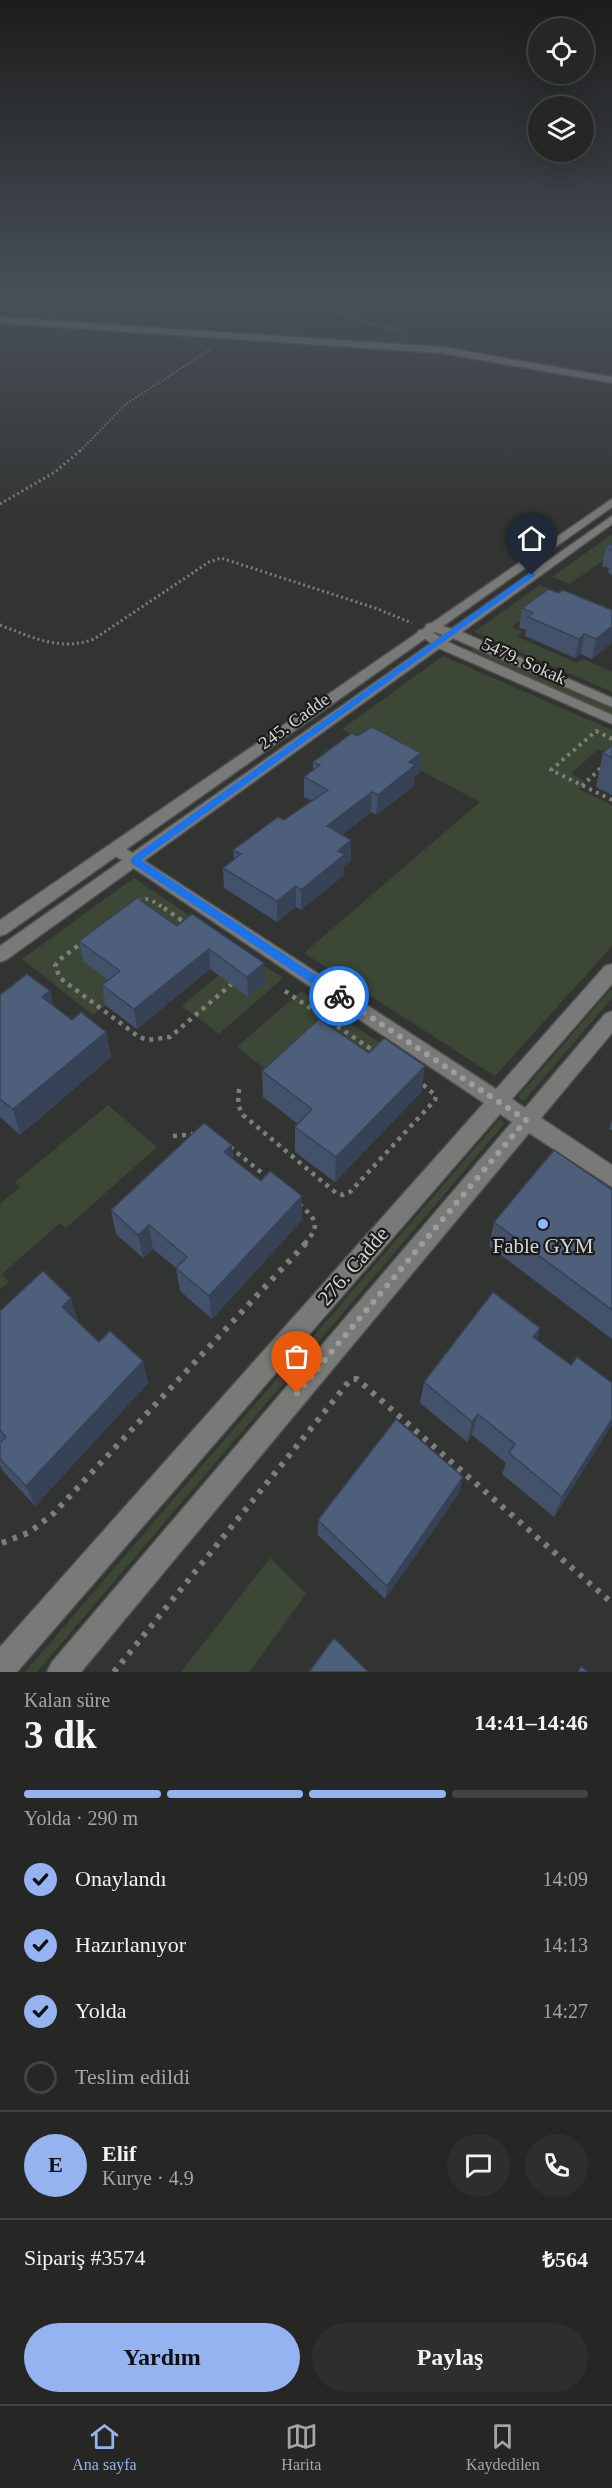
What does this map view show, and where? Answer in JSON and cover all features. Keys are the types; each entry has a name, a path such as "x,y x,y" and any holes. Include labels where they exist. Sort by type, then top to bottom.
{"street":[{"path":"568,372 612,380"},
{"name":"245. Cadde","path":"0,929 117,849 424,628 612,502"},
{"name":"245. Cadde","path":"0,956 612,519"},
{"name":"5479. Sokak","path":"424,628 450,633 612,703"},
{"name":"5479. Sokak","path":"424,628 437,642 612,720"},
{"path":"117,849 612,1177"},
{"name":"276. Cadde","path":"0,1669 612,971"},
{"name":"276. Cadde","path":"62,1672 612,1019"}],"path":[{"path":"0,504 55,472 80,451 126,404 175,372"},
{"path":"0,625 51,644 64,647 82,645 209,562 221,558 375,608 424,628"},
{"path":"612,739 596,731 550,771 612,800"},
{"path":"582,786 603,766"},
{"path":"140,899 152,899 245,965 248,970 170,1037 148,1040 139,1037 60,978 55,969 58,960 140,899"},
{"path":"285,991 383,1058"},
{"path":"239,1089 238,1105 243,1115 336,1193 343,1195 350,1192 435,1100 436,1095 432,1091 412,1077"},
{"path":"173,1136 208,1134"},
{"path":"222,1140 276,1185"},
{"path":"2,1542 22,1538 54,1513 309,1239 316,1229 316,1222 313,1215 294,1200"},
{"path":"114,1672 351,1379 357,1379 612,1603"}],"green space":[{"path":"612,534 612,554 570,584 552,577"},
{"path":"540,585 559,593 512,627 522,632 518,637 577,663 583,659 612,672 612,692 474,632"},
{"path":"474,649 612,709 612,714 471,652"},
{"path":"443,656 612,730 612,755 598,749 571,774 586,782 579,789 612,805 612,946 495,1076 304,953 480,802 342,729"},
{"path":"134,878 205,926 83,961 123,991 93,1015 22,959"},
{"path":"245,953 283,978 219,1034 182,1006"},
{"path":"612,988 612,998 524,1101 518,1097"},
{"path":"301,991 388,1048 367,1067 273,1075 237,1047"},
{"path":"108,1105 157,1147 66,1228 60,1223 2,1274 9,1282 0,1289 0,1204 20,1187 15,1182"},
{"path":"500,1119 505,1123 37,1672 25,1672"},
{"path":"270,1558 306,1594 249,1672 181,1672"}],"building":[{"path":"549,589 558,593 563,590 612,610 612,626 596,639 584,634 579,639 528,617 533,613 522,608"},
{"path":"372,727 421,753 409,762 415,765 378,795 372,792 327,826 351,840 338,851 345,854 301,890 296,886 277,901 223,868 241,854 233,850 278,817 284,820 328,790 304,777 320,765 313,762 352,733 357,736"},
{"path":"612,745 612,758 603,753"},
{"path":"137,898 177,926 192,914 264,963 247,977 209,949 134,1009 102,985 120,971 79,941"},
{"path":"27,974 50,991 42,997 72,1020 81,1012 106,1032 13,1109 0,1099 0,995"},
{"path":"319,1019 369,1053 384,1038 425,1066 336,1157 295,1127 312,1109 262,1071"},
{"path":"204,1123 232,1145 224,1152 261,1181 270,1171 302,1196 209,1296 176,1268 187,1257 149,1225 138,1235 111,1210"},
{"path":"554,1150 612,1190 612,1310 494,1222"},
{"path":"43,1271 71,1298 62,1307 99,1342 110,1331 143,1361 26,1486 0,1459 0,1443 6,1437 0,1430 0,1311"},
{"path":"493,1292 540,1328 533,1337 571,1365 577,1357 612,1383 612,1419 562,1497 509,1453 515,1444 478,1414 472,1422 424,1382"},
{"path":"396,1419 463,1477 387,1586 318,1520"},
{"path":"334,1638 368,1672 309,1672"},
{"path":"581,1666 588,1672 578,1672"}],"way so far":[{"path":"297,1393 526,1120 339,996"}],"place":[{"name":"Fable GYM","path":"543,1224"}],"route":[{"path":"339,996 134,861 532,575"}]}
